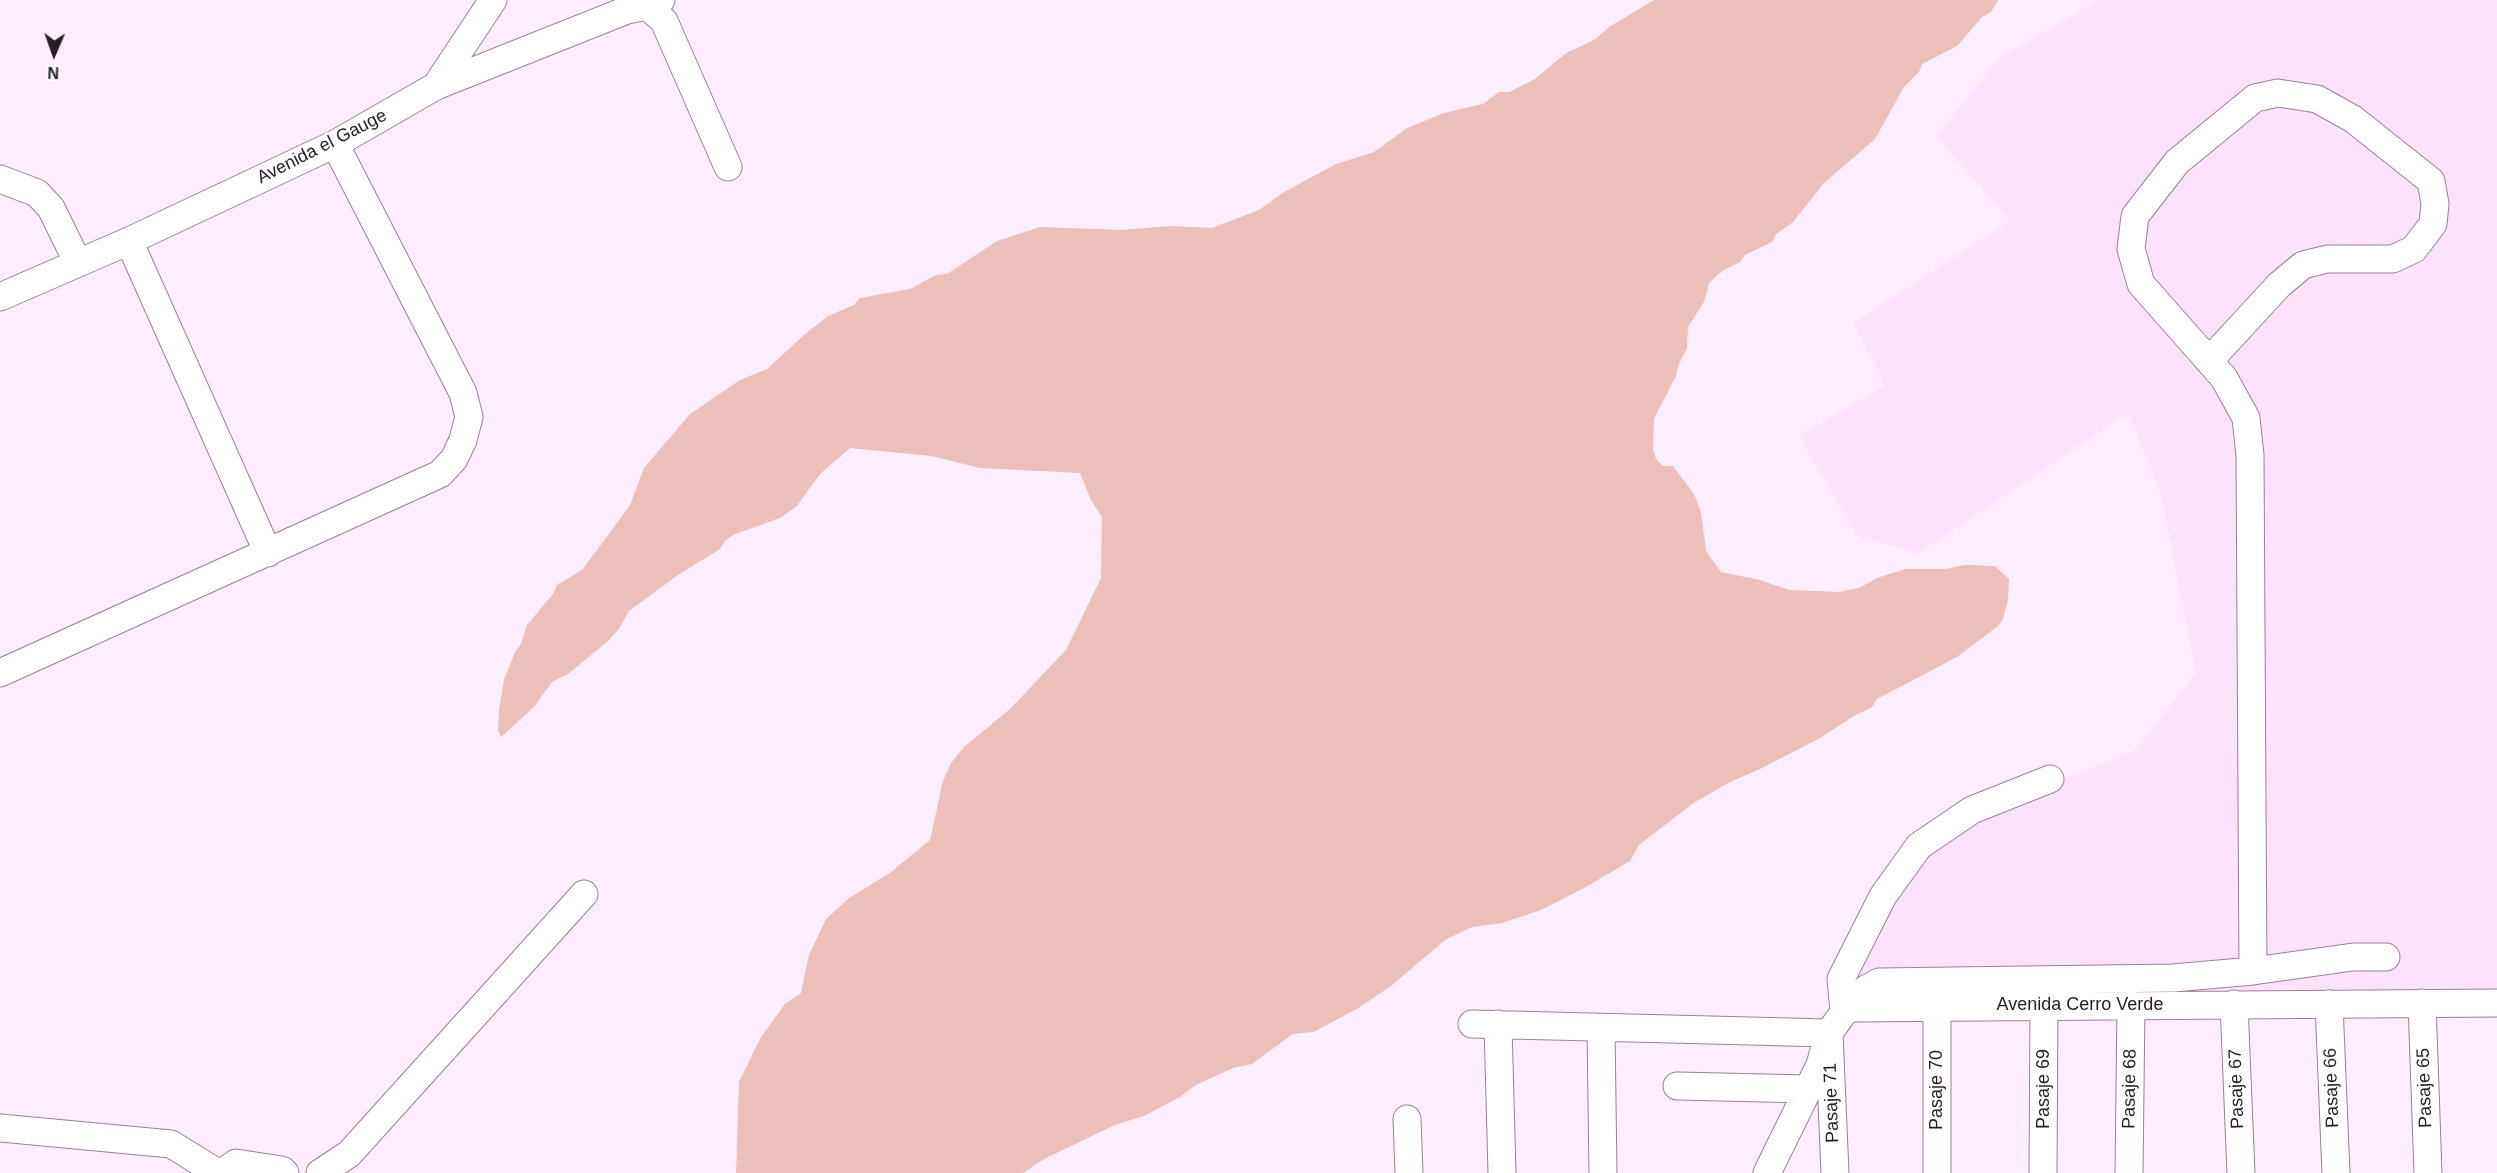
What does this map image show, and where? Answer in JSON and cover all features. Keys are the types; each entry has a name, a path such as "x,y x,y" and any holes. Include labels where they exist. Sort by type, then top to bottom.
{"street":[{"path":"436,86 493,0"},
{"path":"654,3 728,167"},
{"name":"Avenida el Gauge","path":"0,297 129,241 335,144 436,86 627,10 654,3"},
{"path":"2209,361 2279,285 2303,265 2327,259 2393,259 2414,249 2433,224 2435,204 2431,181 2353,119 2317,99 2278,93 2255,98 2177,162 2135,216 2131,249 2141,284 2224,378 2246,418 2250,454 2253,971"},
{"path":"0,673 440,474 454,459 464,440 469,417 463,393 335,144"},
{"path":"0,179 37,193 51,208 78,263"},
{"path":"129,241 268,553"},
{"name":"Pasaje 71","path":"1834,1173 1842,1018 1841,979 1883,896 1919,846 1972,810 2050,779"},
{"path":"320,1173 349,1154 584,894"},
{"path":"1767,1173 1842,1018 1866,989 1880,982 2173,978 2253,971 2353,957 2386,957"},
{"name":"Pasaje 65","path":"2422,1003 2428,1173"},
{"name":"Avenida Cerro Verde","path":"1472,1024 1601,1029 1842,1018 1937,1006 2497,1003"},
{"name":"Pasaje 67","path":"2234,1004 2241,1173"},
{"name":"Pasaje 66","path":"2329,1004 2336,1173"},
{"name":"Pasaje 69","path":"2043,1173 2044,1005"},
{"name":"Pasaje 68","path":"2129,1173 2131,1005"},
{"name":"Pasaje 70","path":"1937,1006 1937,1173"},
{"path":"1498,1024 1502,1173"},
{"path":"1601,1029 1603,1173"},
{"path":"1677,1086 1809,1089"},
{"path":"1407,1119 1409,1173"},
{"path":"0,1128 171,1144 220,1173 236,1163 282,1170 285,1173"}],"shaded area":[{"path":"1654,0 1998,0 1991,12 1982,17 1957,46 1922,64 1919,72 1904,87 1875,139 1824,183 1793,222 1776,234 1772,242 1745,255 1740,262 1722,271 1709,283 1704,302 1688,327 1687,348 1676,376 1654,419 1653,449 1656,459 1663,466 1673,466 1694,494 1701,512 1706,551 1721,572 1760,580 1789,590 1839,592 1859,588 1877,578 1905,569 1946,569 1965,565 1995,566 2009,579 2008,599 2003,619 1998,626 1957,657 1877,699 1872,707 1820,738 1730,782 1695,802 1639,845 1630,861 1586,887 1541,910 1502,923 1472,927 1445,940 1391,986 1357,1009 1313,1032 1293,1034 1252,1064 1233,1068 1196,1085 1180,1097 1144,1116 1115,1125 1044,1159 1023,1173 736,1173 739,1082 761,1037 785,1004 801,993 809,955 826,919 848,899 891,872 930,840 943,781 951,763 964,747 1010,709 1066,650 1101,578 1102,517 1091,500 1080,473 980,468 931,456 850,448 820,474 796,507 780,518 733,535 720,549 678,575 629,611 619,629 607,642 568,674 552,682 534,707 501,737 498,730 499,710 504,680 527,625 553,594 557,585 582,570 606,538 630,505 644,468 690,414 740,380 767,369 828,316 854,305 860,298 910,289 936,275 947,274 997,241 1040,227 1121,230 1171,226 1212,228 1259,210 1284,192 1336,164 1374,152 1407,128 1444,113 1483,104 1499,92 1509,92 1535,79 1566,53 1594,40 1609,27"},
{"path":"2099,0 2497,0 2497,1002 1826,1000 1855,917 1912,835 2035,791 2135,750 2196,673 2160,491 2128,413 1918,554 1856,535 1799,436 1885,385 1853,323 2010,221 1936,136 2000,57"}]}
